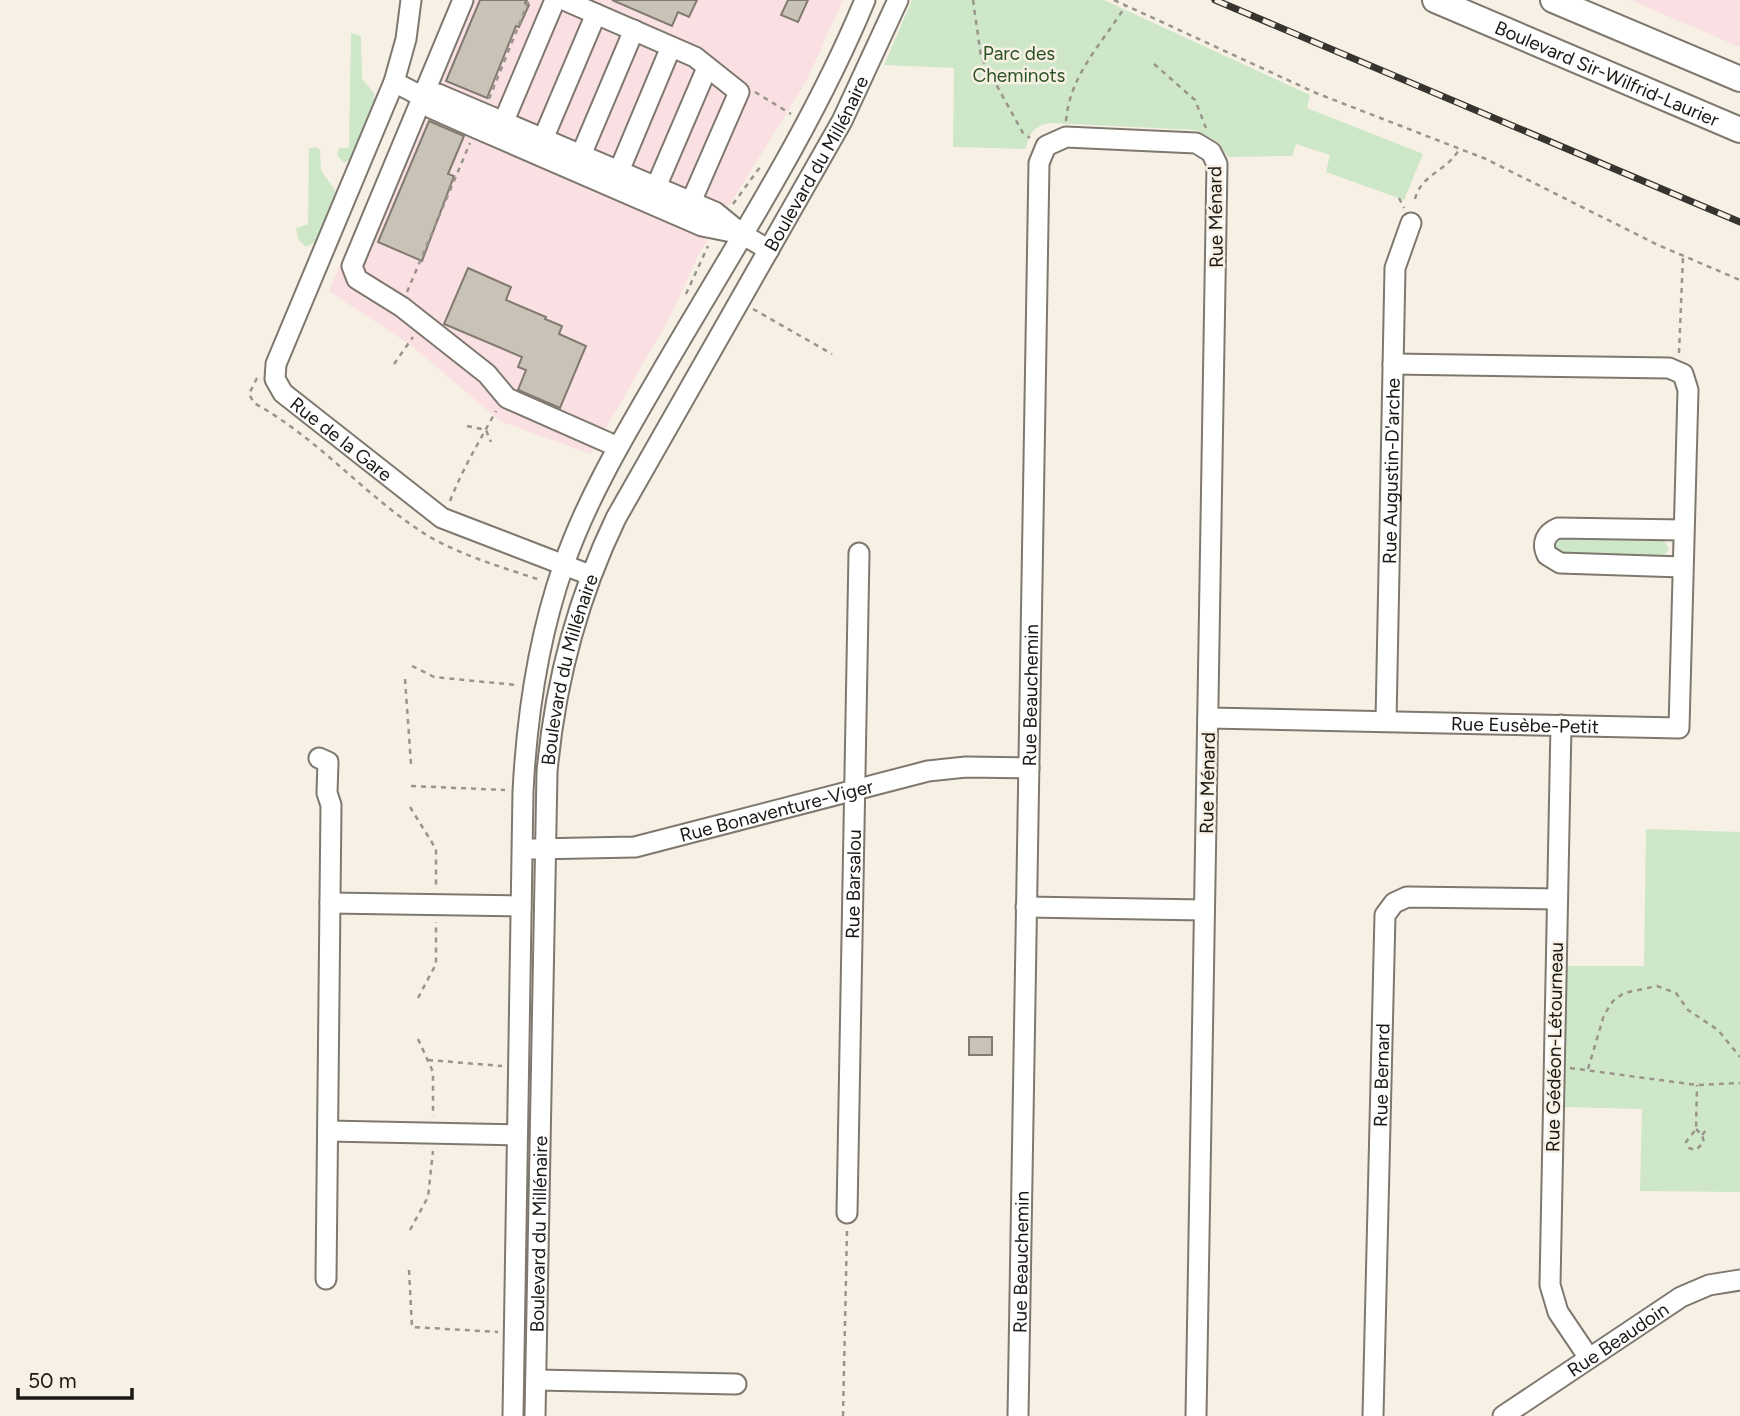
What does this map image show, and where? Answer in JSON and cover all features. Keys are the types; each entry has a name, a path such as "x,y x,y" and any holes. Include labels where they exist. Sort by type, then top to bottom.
{"main road":[{"name":"Boulevard Sir-Wilfrid-Laurier","path":"1435,0 1740,130"},
{"path":"1553,0 1740,79"}],"street":[{"path":"411,0 406,39 394,82 424,97 432,108 479,121 702,226 742,234"},
{"path":"463,0 352,266 357,279 423,323 487,374 507,398 618,447"},
{"path":"503,122 555,0"},
{"path":"564,0 695,57 739,92 691,202"},
{"name":"Boulevard du Millénaire","path":"513,1416 506,1332 517,1135 525,763 532,686 542,639 564,565 589,503 618,447 822,93 865,0"},
{"name":"Boulevard du Millénaire","path":"536,1416 547,772 555,708 573,625 590,575 629,492 848,110 898,0"},
{"path":"543,139 596,14"},
{"path":"581,155 634,30"},
{"path":"619,171 671,47"},
{"path":"656,187 707,68"},
{"name":"Rue de la Gare","path":"394,82 276,364 275,380 283,393 442,518 590,575"},
{"path":"479,121 503,122 715,212 742,234 769,250"},
{"name":"Rue Beauchemin","path":"1018,1416 1040,158 1049,143 1066,137 1210,144"},
{"name":"Rue Ménard","path":"1196,1416 1217,187 1217,164 1210,144"},
{"name":"Rue Augustin-D'arche","path":"1386,721 1395,268 1410,223"},
{"name":"Rue Eusèbe-Petit","path":"1208,718 1679,728 1689,389 1680,372 1669,368 1393,364"},
{"path":"1682,567 1560,563 1549,558 1544,544 1548,534 1558,528 1683,530"},
{"name":"Rue Barsalou","path":"847,1213 859,553"},
{"name":"Rue Gédéon-Létourneau","path":"1561,725 1550,1285 1558,1312 1589,1358"},
{"path":"320,758 328,762 327,793 331,805 326,1279"},
{"name":"Rue Bonaventure-Viger","path":"522,848 635,847 938,769 1030,768"},
{"name":"Rue Bernard","path":"1373,1416 1385,915 1394,903 1407,897 1557,900"},
{"path":"330,903 522,906"},
{"path":"1026,906 1204,911"},
{"path":"328,1131 517,1135"},
{"name":"Rue Beaudoin","path":"1503,1416 1681,1297 1709,1285 1740,1280"},
{"path":"506,1332 537,1332"},
{"path":"536,1380 736,1384"}],"path":[{"path":"401,307 529,0"},
{"path":"973,0 981,57 1023,133 1030,138"},
{"path":"1114,0 1316,93 1459,149 1683,257 1740,280"},
{"path":"1066,121 1072,92 1079,75 1126,5"},
{"path":"1154,64 1195,100 1210,144"},
{"path":"1415,199 1427,179 1453,158 1459,149"},
{"path":"1679,357 1683,257"},
{"path":"739,302 832,354"},
{"path":"394,364 423,323"},
{"name":"Rue de la Gare","path":"250,390 249,397 254,403 316,443 416,528 459,551 541,580"},
{"path":"442,518 464,465 507,398"},
{"path":"467,426 486,430"},
{"path":"486,430 491,442"},
{"path":"412,666 434,677 516,685"},
{"path":"405,679 411,764"},
{"path":"411,786 507,790"},
{"path":"1588,1069 1604,1015 1613,1001 1624,993 1657,985 1676,993 1688,1010 1718,1030 1740,1056"},
{"path":"429,1060 502,1066"},
{"path":"1554,1068 1588,1069 1697,1085 1740,1083"},
{"path":"1696,1129 1688,1135 1685,1142 1689,1149 1696,1152 1703,1146 1702,1135 1696,1129 1697,1085"},
{"path":"1702,1135 1707,1129"},
{"path":"843,1416 847,1213"},
{"path":"409,1270 412,1327 506,1332"}],"shaded area":[{"path":"453,0 843,0 806,82 699,254 670,317 591,454 500,421 412,346 329,291"},
{"path":"1630,0 1740,0 1740,47 1688,25"}],"green space":[{"name":"Parc des Cheminots","path":"912,0 1104,0 1310,95 1307,108 1423,154 1404,200 1326,172 1330,155 1296,144 1292,156 1228,157 1218,142 1196,130 1051,123 1033,131 1026,149 953,147 954,68 884,65"},
{"path":"351,33 361,36 362,79 374,93 375,100 351,158 344,163 337,155 339,148 349,148"},
{"path":"316,147 320,150 321,170 336,192 315,242 306,247 298,239 296,228 308,224 309,148"},
{"path":"1560,536 1663,539 1669,549 1662,558 1562,556 1553,546"},
{"path":"1646,829 1740,832 1740,1192 1640,1191 1642,1109 1564,1107 1567,966 1644,966"}],"building":[{"path":"480,0 527,0 525,3 529,5 519,27 516,26 487,98 446,81"},
{"path":"612,0 697,0 689,17 678,12 672,26"},
{"path":"788,0 808,0 798,22 781,15"},
{"path":"429,121 464,136 448,174 454,176 422,261 378,242"},
{"path":"468,268 511,287 506,300 562,326 559,334 586,346 560,408 518,390 526,370 518,367 522,357 444,324"},
{"path":"969,1037 992,1037 992,1055 969,1055"}],"railway":[{"path":"1215,0 1740,222"}]}
